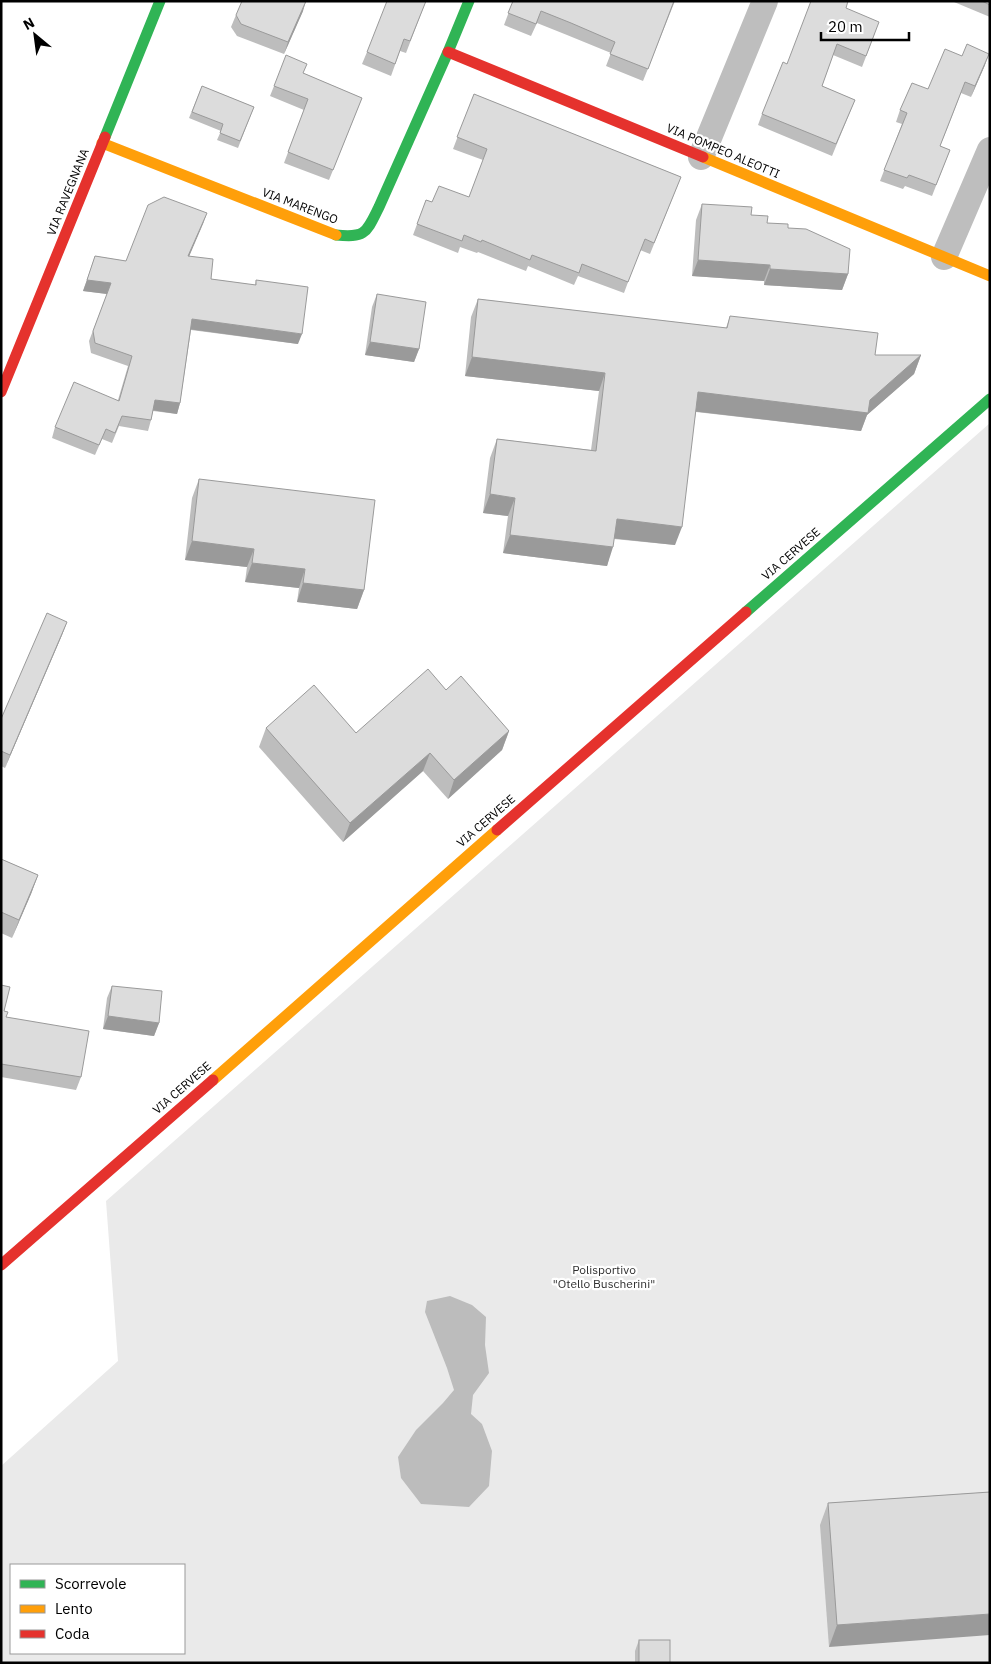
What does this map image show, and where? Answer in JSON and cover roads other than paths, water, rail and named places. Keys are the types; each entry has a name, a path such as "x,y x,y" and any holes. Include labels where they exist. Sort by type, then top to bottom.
{"main road":[{"name":"VIA RAVEGNANA","path":"1,392 160,1"},
{"name":"VIA MARENGO","path":"102,143 334,235 354,237 367,230 380,207 469,1"},
{"name":"VIA POMPEO ALEOTTI","path":"448,52 989,276"},
{"name":"VIA CERVESE","path":"1,1265 990,399"}],"street":[{"path":"701,157 765,1"},
{"path":"987,156 990,194"},
{"path":"944,258 987,156"}],"park label":[{"name":"Polisportivo \"Otello Buscherini\"","path":"604,1277"}]}
